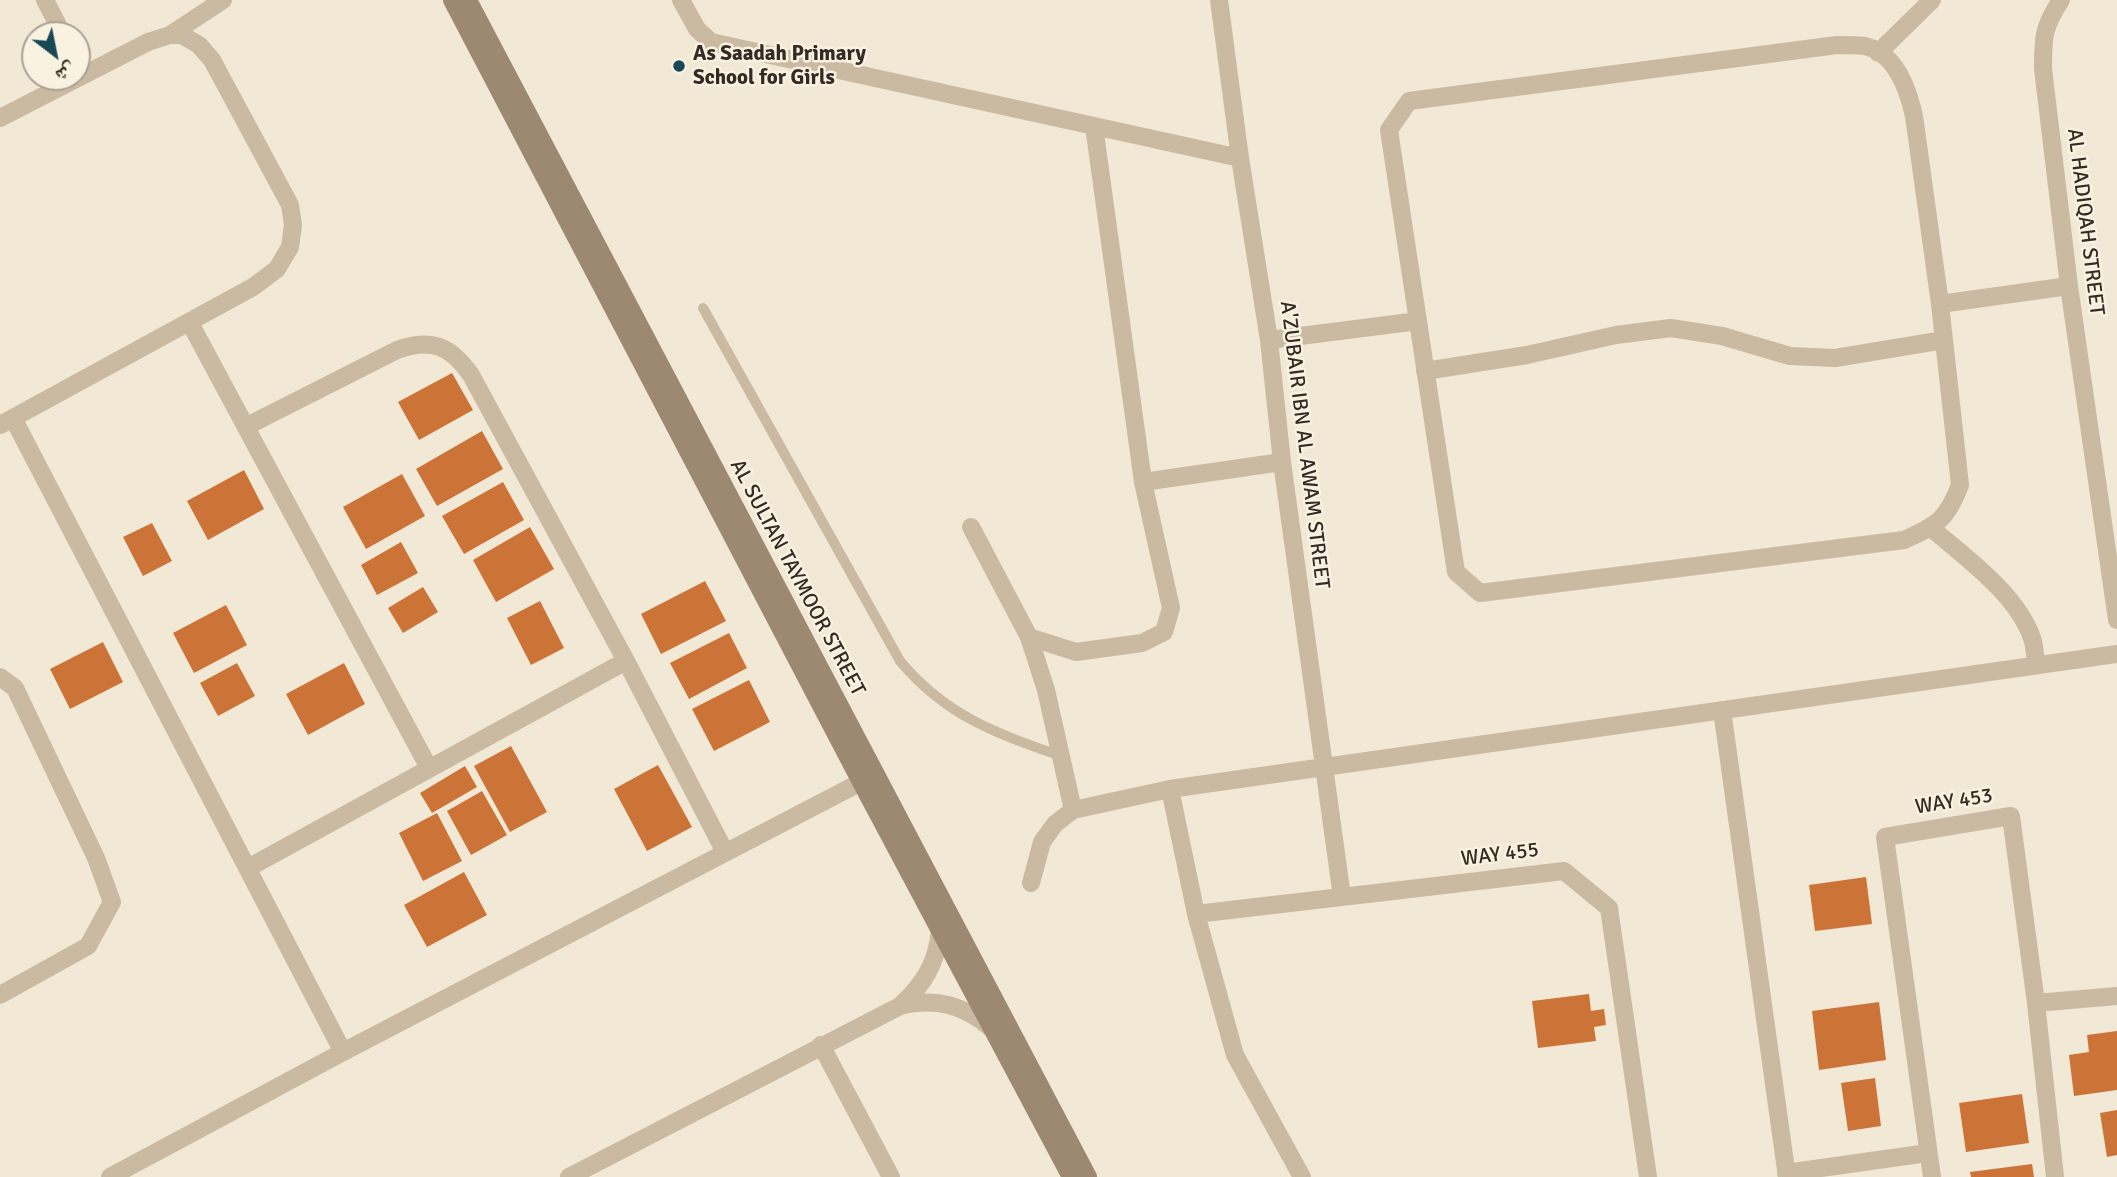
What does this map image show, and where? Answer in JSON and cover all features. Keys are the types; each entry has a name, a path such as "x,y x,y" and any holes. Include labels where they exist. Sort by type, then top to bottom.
{"main road":[{"name":"AL SULTAN TAYMOOR STREET","path":"452,0 1071,1177"},
{"name":"AL SULTAN TAYMOOR STREET","path":"468,0 1088,1177"}],"street":[{"path":"45,0 56,21"},
{"path":"91,65 170,35 223,0"},
{"path":"681,0 690,19 711,42 1240,158"},
{"name":"A'ZUBAIR IBN AL AWAM STREET","path":"1219,0 1240,158 1269,340 1282,462 1342,897"},
{"path":"1878,52 1932,0"},
{"name":"AL HADIQAH STREET","path":"2061,0 2043,35 2043,69 2069,286 2117,620"},
{"path":"170,35 182,35 191,40 212,60 286,196 293,225 290,247 277,269 267,278 190,323 7,421 248,868 343,1052"},
{"path":"1837,45 1866,46 1878,52 1900,74 1909,91 1940,304 1960,485 1951,509 1931,528 1904,540 1480,593 1456,572 1389,130 1409,101 1837,45"},
{"path":"0,118 44,91"},
{"path":"1029,637 1076,652 1142,643 1164,632 1171,608 1143,482 1094,126"},
{"path":"1940,304 2069,286"},
{"path":"1269,340 1418,321"},
{"path":"190,323 429,768"},
{"path":"1425,370 1527,355 1616,335 1671,328 1722,336 1790,355 1835,358 1944,340"},
{"path":"247,426 397,349 424,343 454,354 471,375 626,660 725,852"},
{"path":"1143,482 1282,462"},
{"path":"971,527 1029,637 1046,690 1073,810"},
{"path":"1931,528 1982,571 2017,610 2032,638 2036,665"},
{"path":"1031,883 1042,842 1055,824 1073,810 1170,789 2117,654"},
{"path":"248,868 626,660"},
{"path":"0,677 15,688 96,858 112,902 88,946 0,995"},
{"path":"1723,710 1787,1175 1928,1153"},
{"path":"110,1177 343,1052 861,782"},
{"path":"1170,789 1196,914 1235,1055 1303,1177"},
{"name":"WAY 453","path":"1931,1177 1885,836 2011,816 2036,1003 2055,1177"},
{"name":"WAY 455","path":"1196,914 1564,870 1609,908 1648,1177"},
{"path":"900,1006 925,980 933,964 940,930"},
{"path":"2036,1003 2117,996"},
{"path":"569,1177 900,1006 917,1002 952,1005 968,1011 996,1032"},
{"path":"821,1045 891,1177"}],"lane":[{"path":"704,308 900,661 939,701 962,715 1003,736 1061,756"}],"building":[{"path":"452,373 473,410 419,440 398,402"},
{"path":"482,431 503,469 437,506 416,469"},
{"path":"244,470 264,509 208,540 187,501"},
{"path":"402,474 425,516 366,549 343,507"},
{"path":"503,482 524,520 464,554 442,516"},
{"path":"152,523 172,561 143,576 123,537"},
{"path":"530,527 554,569 496,602 473,560"},
{"path":"401,542 418,573 377,595 361,565"},
{"path":"705,581 726,621 661,654 641,614"},
{"path":"423,587 438,612 403,633 388,608"},
{"path":"540,601 564,648 531,665 507,618"},
{"path":"226,605 247,645 194,673 173,633"},
{"path":"729,633 747,668 689,699 670,663"},
{"path":"103,642 123,682 70,709 50,669"},
{"path":"237,663 255,696 218,716 200,683"},
{"path":"344,663 365,704 308,735 286,694"},
{"path":"749,680 770,722 714,751 692,709"},
{"path":"511,746 547,812 510,832 474,766"},
{"path":"658,765 692,827 647,851 614,789"},
{"path":"465,766 477,787 432,813 420,793"},
{"path":"482,791 507,835 471,855 447,811"},
{"path":"437,813 462,861 423,881 399,833"},
{"path":"464,872 487,915 427,947 404,905"},
{"path":"1866,877 1872,924 1815,931 1809,885"},
{"path":"1589,994 1591,1011 1604,1009 1606,1025 1594,1027 1596,1041 1538,1048 1532,1001"},
{"path":"1879,1002 1886,1060 1819,1070 1812,1011"},
{"path":"2117,1031 2117,1090 2074,1096 2069,1055 2089,1052 2087,1035"},
{"path":"1875,1078 1881,1126 1848,1131 1841,1083"},
{"path":"2022,1094 2029,1143 1966,1152 1959,1103"},
{"path":"2117,1110 2117,1155 2107,1157 2100,1113"},
{"path":"2032,1164 2034,1177 1971,1177 1970,1172"}],"place":[{"name":"As Saadah Primary School for Girls","path":"679,66"}]}
